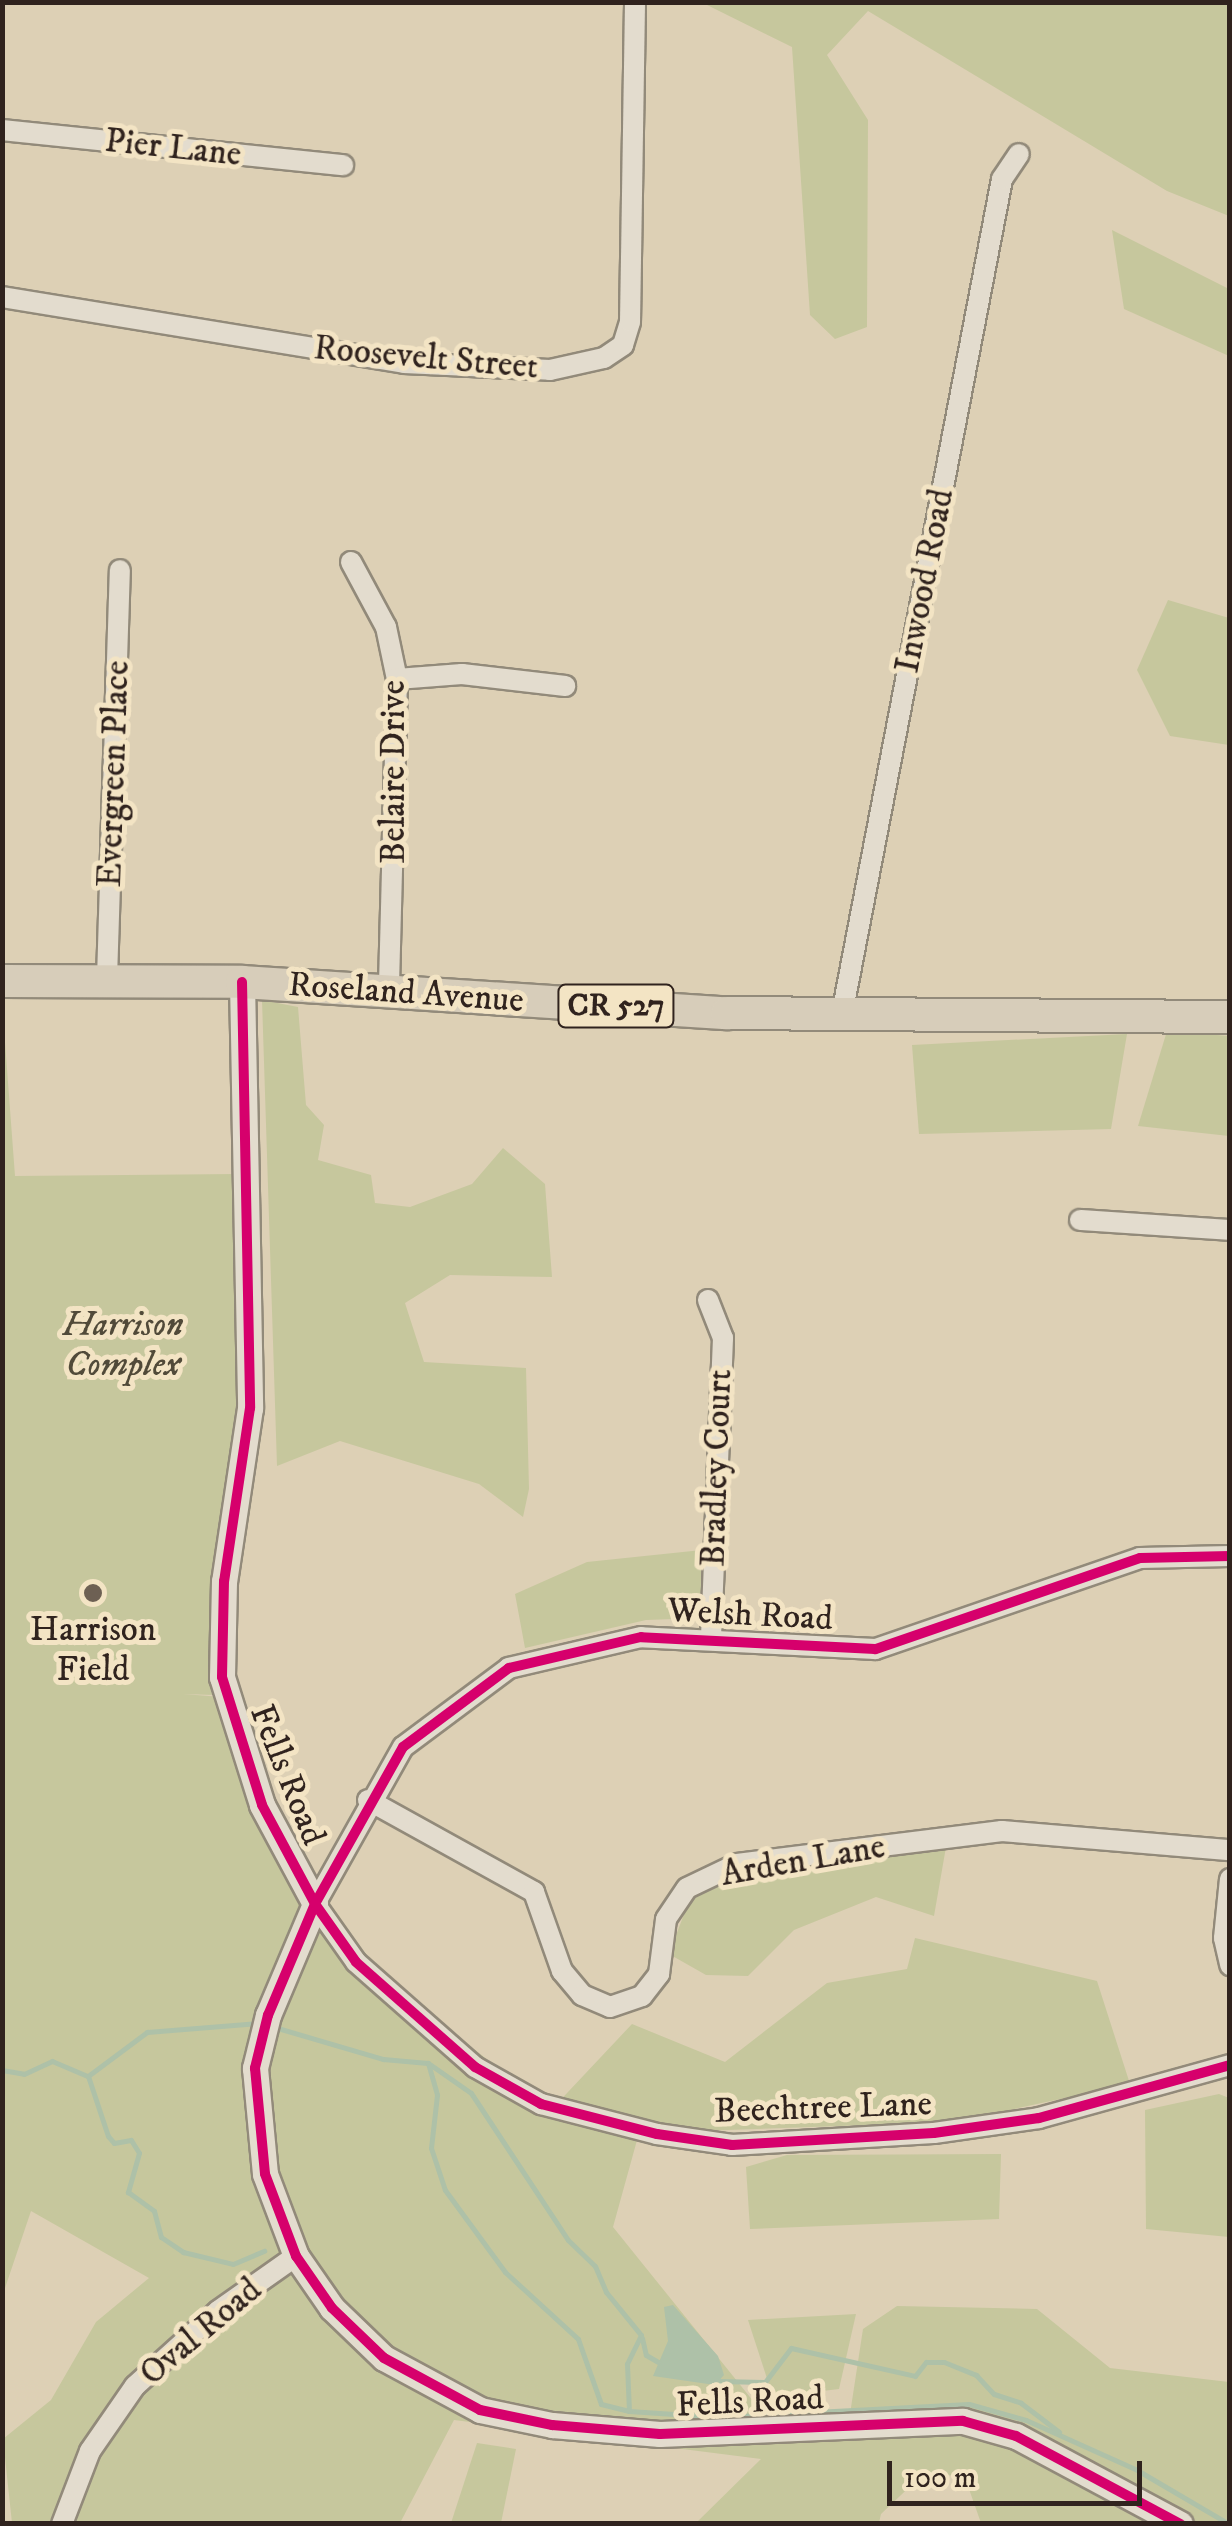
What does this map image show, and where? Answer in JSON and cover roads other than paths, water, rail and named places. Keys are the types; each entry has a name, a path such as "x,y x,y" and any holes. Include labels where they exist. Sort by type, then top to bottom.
{"main road":[{"name":"Roseland Avenue","path":"2,981 242,982 842,1014 1230,1017"}],"street":[{"name":"Roosevelt Street","path":"2,296 404,364 550,370 604,358 624,345 630,322 635,2"},
{"name":"Pier Lane","path":"2,130 343,165"},
{"name":"Inwood Road","path":"842,1014 1002,178 1019,154"},
{"name":"Belaire Drive","path":"350,562 386,627 397,679 388,992"},
{"name":"Evergreen Place","path":"108,979 120,570"},
{"path":"397,679 462,674 565,686"},
{"name":"Fells Road","path":"242,982 250,1408 224,1581 222,1676 262,1806 315,1904 265,2026 255,2068 258,2138 296,2256 332,2308 384,2358 480,2410 552,2425 660,2434 963,2421 1016,2436 1180,2524"},
{"path":"1080,1220 1230,1230"},
{"name":"Bradley Court","path":"708,1300 722,1338 711,1640"},
{"name":"Welsh Road","path":"315,1904 368,1800 403,1747 509,1668 641,1636 875,1649 1140,1558 1230,1556"},
{"name":"Arden Lane","path":"368,1800 534,1892 562,1971 582,1995 610,2006 642,1996 658,1974 666,1920 687,1888 737,1864 1002,1831 1230,1850"},
{"path":"1230,1879 1230,1966"},
{"name":"Beechtree Lane","path":"315,1904 356,1962 475,2068 542,2104 657,2134 732,2145 934,2133 1040,2118 1230,2065"},
{"name":"Oval Road","path":"62,2524 90,2450 135,2386 218,2311 296,2256"}],"waterway":[{"path":"2,2070 24,2074 52,2061 88,2076 147,2032 258,2023"},
{"path":"274,2027 383,2059 428,2063 471,2093 568,2240 595,2266 606,2292 641,2335 627,2364 629,2411 719,2417 969,2404 1026,2420 1137,2470 1229,2524"},
{"path":"428,2063 437,2095 431,2148 445,2190 505,2272 578,2339 601,2404 629,2411"},
{"path":"88,2076 108,2136 114,2143 131,2140 139,2153 128,2192 154,2211 161,2237 183,2252 233,2264 264,2251"},
{"path":"642,2338 646,2355 658,2362"},
{"path":"720,2381 765,2382 791,2348 915,2376 926,2362 944,2362 976,2375 994,2394 1021,2403 1059,2432"}],"place":[{"name":"Harrison Field","path":"93,1593"}],"park label":[{"name":"Harrison Complex","path":"123,1345"}]}
